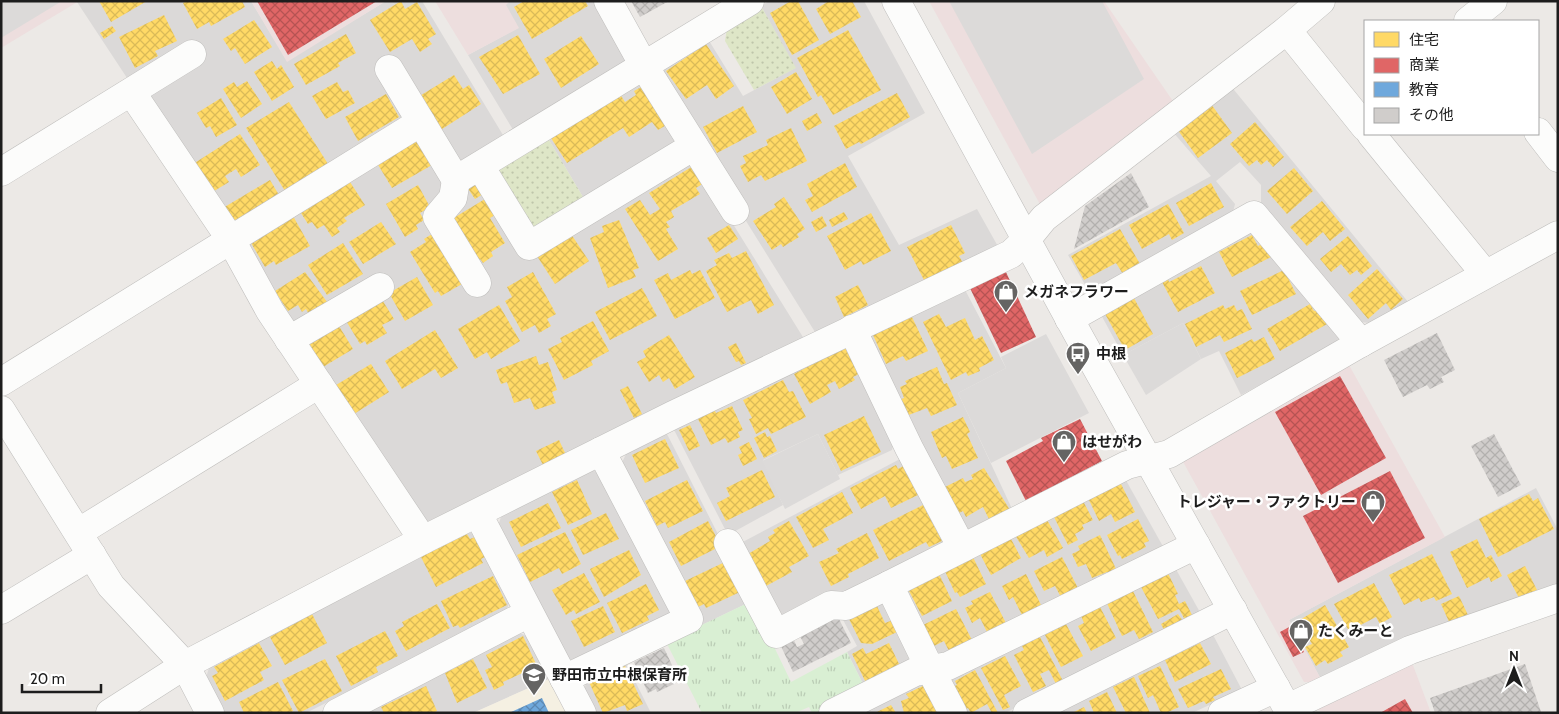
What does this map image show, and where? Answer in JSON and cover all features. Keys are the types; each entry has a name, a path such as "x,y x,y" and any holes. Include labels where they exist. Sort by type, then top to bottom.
{"street":[{"path":"608,1 644,66 736,212"},
{"path":"456,180 750,1"},
{"path":"896,1 1069,319 1285,703"},
{"path":"110,713 184,665 423,540 601,451 1010,254 1026,240 1044,218 1287,30 1321,1"},
{"path":"1469,20 1493,1"},
{"path":"1287,30 1364,125"},
{"path":"1,172 132,93 192,54"},
{"path":"388,69 456,180 453,198 436,217 477,283"},
{"path":"132,93 231,240 270,311 423,540"},
{"path":"1,382 421,122"},
{"path":"1539,133 1558,158"},
{"path":"1372,135 1485,274"},
{"path":"480,166 529,246 694,146"},
{"path":"1069,319 1254,214 1361,343"},
{"path":"728,543 776,634 831,605 846,606 1127,465 1169,454 1361,343 1558,235"},
{"path":"289,340 380,287"},
{"path":"852,330 909,448 962,548"},
{"path":"79,532 319,384"},
{"path":"1,410 111,586 184,665 210,713"},
{"path":"564,679 688,619 601,451"},
{"path":"478,514 582,713"},
{"path":"833,713 915,672 948,666 1196,545"},
{"path":"1,610 92,556"},
{"path":"889,585 954,713"},
{"path":"1222,713 1285,703 1410,650 1558,598"},
{"path":"1027,713 1233,610"},
{"path":"337,713 529,613"}],"shaded area":[{"path":"1,1 79,1 1,48"},
{"path":"1,1 62,1 1,38"},
{"path":"251,1 287,61 386,1 422,1 506,140 458,169 408,119 236,228 131,84 77,2"},
{"path":"251,1 386,1 287,62"},
{"path":"435,1 510,1 506,5 519,28 468,55"},
{"path":"510,1 597,1 633,63 515,133 468,55 518,28 505,4"},
{"path":"769,1 864,1 925,113 848,156 899,245 977,209 1000,250 828,332 815,332 746,221 743,209 655,69 708,39 743,96 795,68 761,6"},
{"path":"929,1 1104,1 1177,107 1042,208"},
{"path":"949,1 1102,1 1144,79 1032,154"},
{"path":"642,76 678,145 586,202 546,135"},
{"path":"1230,85 1409,303 1372,323 1358,322 1261,205 1261,185 1240,162 1216,181 1235,204 1232,216 1091,295 1068,255 1211,176 1172,131"},
{"path":"413,137 448,183 447,218 465,184 476,177 525,260 686,159 694,161 806,342 424,527 292,327 246,240"},
{"path":"1245,231 1259,234 1340,330 1337,343 1241,395 1219,351 1201,359 1183,323 1123,355 1100,313"},
{"path":"963,286 1006,368 958,393 1013,511 962,533 868,332"},
{"path":"1183,323 1201,359 1146,395 1123,355"},
{"path":"1046,334 1089,413 991,463 958,393 1006,368 1001,357"},
{"path":"845,341 895,437 892,450 838,475 818,434 763,460 783,505 728,535 671,424"},
{"path":"1349,365 1445,537 1289,620 1323,683 1304,682 1181,458"},
{"path":"667,434 752,601 702,625 621,465 626,454"},
{"path":"818,434 840,479 785,509 762,461"},
{"path":"900,459 948,541 840,600 783,619 737,545"},
{"path":"592,470 604,476 671,609 667,619 578,660 567,659 498,526 502,514"},
{"path":"1123,475 1165,550 946,659 933,655 903,597 908,583"},
{"path":"1536,488 1558,530 1558,588 1323,683 1289,620"},
{"path":"465,531 477,535 510,600 506,612 306,713 225,713 206,678 210,664"},
{"path":"1173,564 1201,614 1005,713 962,713 947,684 951,673"},
{"path":"877,598 888,602 914,654 910,665 865,688 847,652 857,646 841,616"},
{"path":"1211,631 1242,690 1192,713 1050,713"},
{"path":"517,632 529,637 549,679 473,713 359,713"},
{"path":"1411,660 1431,713 1321,713 1316,704"},
{"path":"625,661 651,713 595,713 584,691 587,679"},
{"name":"野田市立中根保育所","path":"549,679 566,713 473,713"},
{"path":"919,681 930,684 944,713 854,713"}],"green space":[{"path":"761,6 796,68 754,90 725,41 727,28"},
{"path":"546,135 586,202 537,233 490,168"},
{"path":"752,601 791,682 847,652 865,688 817,713 812,713 809,707 795,713 702,713 666,642"}],"building: 住宅":[{"path":"99,1 147,1 111,22"},
{"path":"187,1 242,1 245,7 211,26 209,22 197,29 183,3"},
{"path":"401,1 405,9 417,2 436,34 428,39 432,44 420,52 412,39 390,52 370,20"},
{"path":"524,1 585,1 588,6 532,39 514,7"},
{"path":"791,1 798,1 819,40 792,55 770,13"},
{"path":"829,1 852,1 861,17 830,34 816,9"},
{"path":"164,15 177,41 155,51 158,56 135,68 119,37"},
{"path":"254,20 272,47 245,64 235,48 231,51 223,39"},
{"path":"112,26 116,31 104,39 100,33"},
{"path":"848,30 881,90 833,115 821,95 818,97 797,58"},
{"path":"346,34 356,53 338,63 340,66 306,85 294,64"},
{"path":"518,35 540,74 503,94 479,57"},
{"path":"581,36 599,64 561,88 544,59"},
{"path":"706,44 734,86 716,99 707,85 686,99 666,71"},
{"path":"272,61 277,69 281,65 294,87 272,101 254,72"},
{"path":"796,72 812,99 787,114 771,87"},
{"path":"454,75 463,89 469,85 481,104 439,131 418,97"},
{"path":"247,81 262,104 241,118 223,89 234,82 237,87"},
{"path":"337,82 343,92 348,90 355,103 326,119 312,96"},
{"path":"643,86 668,124 658,130 652,122 629,137 623,128 567,163 551,138 620,94 625,102 636,95 634,91"},
{"path":"897,93 910,117 861,144 859,142 846,149 834,126"},
{"path":"386,94 399,117 358,141 345,117"},
{"path":"221,98 237,125 216,137 210,126 206,128 197,113"},
{"path":"289,102 328,164 285,191 246,128"},
{"path":"1211,104 1232,133 1198,158 1177,129"},
{"path":"743,106 757,132 717,153 703,127"},
{"path":"817,113 822,123 807,131 802,121"},
{"path":"1255,122 1284,157 1273,167 1267,160 1261,165 1257,160 1249,166 1230,144"},
{"path":"791,128 807,161 765,181 761,175 748,182 740,166 746,163 743,156 768,145 766,140"},
{"path":"240,134 260,165 241,177 236,169 225,176 229,182 211,193 193,164"},
{"path":"417,140 432,165 392,188 377,163"},
{"path":"845,163 857,187 812,212 805,200 813,196 807,184"},
{"path":"693,166 704,183 696,188 700,194 671,211 674,217 666,222 670,227 666,229 678,249 658,261 625,209 640,200 650,215 660,209 649,193"},
{"path":"1294,168 1313,191 1287,214 1267,191"},
{"path":"270,180 279,195 232,223 223,208"},
{"path":"476,181 483,194 475,199 467,187"},
{"path":"350,182 365,205 344,218 347,221 337,228 340,232 332,237 324,225 317,229 312,222 308,224 301,213"},
{"path":"1211,183 1224,207 1189,226 1176,203"},
{"path":"418,185 430,207 420,213 424,220 416,225 418,229 405,237 386,204"},
{"path":"784,197 805,229 797,234 799,237 783,247 781,244 772,250 753,221 776,207 774,204"},
{"path":"485,199 495,215 490,218 505,243 491,252 493,256 483,263 480,259 478,260 452,219"},
{"path":"1322,201 1345,229 1330,241 1323,232 1307,246 1290,227"},
{"path":"1168,204 1184,233 1172,240 1169,234 1142,249 1129,225"},
{"path":"844,212 848,219 832,227 829,220"},
{"path":"871,213 891,251 863,265 861,261 845,270 827,236"},
{"path":"293,216 310,246 276,265 274,261 265,267 250,241"},
{"path":"822,216 827,226 816,232 811,222"},
{"path":"619,220 639,268 633,270 636,277 608,288 590,238 604,232 602,226"},
{"path":"381,222 396,244 363,264 349,242"},
{"path":"729,225 738,239 716,253 707,238"},
{"path":"951,225 965,253 959,256 963,263 925,282 907,247"},
{"path":"1120,229 1140,264 1123,274 1116,263 1084,280 1071,256"},
{"path":"432,234 462,284 441,296 438,291 435,293 410,252 426,242 424,239"},
{"path":"571,234 589,261 555,284 537,256"},
{"path":"1252,235 1258,246 1264,243 1271,257 1232,277 1219,252"},
{"path":"1348,236 1372,266 1361,275 1357,270 1350,275 1341,264 1331,272 1320,259"},
{"path":"343,243 363,274 327,295 308,265"},
{"path":"746,251 774,305 758,314 751,300 727,312 706,271 717,265 714,260 729,253 732,258"},
{"path":"1201,266 1215,293 1178,312 1162,282 1168,279 1169,282"},
{"path":"1377,269 1403,299 1391,310 1386,303 1368,319 1348,295"},
{"path":"690,270 692,274 700,270 715,298 675,319 654,280 668,273 671,280"},
{"path":"1284,270 1296,294 1252,315 1240,291"},
{"path":"305,272 330,306 311,318 306,309 302,312 298,305 288,311 275,291"},
{"path":"533,272 556,314 547,319 551,326 539,333 535,325 522,332 505,301 512,297 507,287"},
{"path":"417,277 433,305 405,321 389,293"},
{"path":"858,285 868,305 844,317 835,297"},
{"path":"642,288 657,316 610,340 595,312"},
{"path":"381,298 394,319 382,325 387,333 367,345 365,341 360,344 345,319"},
{"path":"1134,298 1153,334 1125,350 1105,314"},
{"path":"1310,304 1314,311 1318,309 1327,324 1280,351 1267,329"},
{"path":"499,305 520,341 491,359 487,352 475,359 458,329"},
{"path":"1223,305 1225,309 1234,305 1237,311 1242,309 1252,329 1224,342 1220,335 1196,347 1185,324"},
{"path":"939,314 946,327 965,318 975,340 982,336 994,360 979,368 980,371 968,376 966,372 951,380 923,322"},
{"path":"912,317 928,351 906,361 903,356 886,364 873,335"},
{"path":"593,321 609,351 591,361 593,365 564,380 548,349 562,342 560,338"},
{"path":"339,326 353,349 323,367 309,343"},
{"path":"435,330 458,368 441,378 435,369 402,389 385,361"},
{"path":"669,335 695,377 675,389 669,378 663,382 659,375 649,382 637,362 646,357 643,351"},
{"path":"1264,337 1275,359 1237,378 1225,353 1252,339 1254,342"},
{"path":"736,343 746,363 741,365 739,361 736,362 728,347"},
{"path":"845,347 859,374 853,377 855,380 839,389 835,381 827,385 831,392 810,404 794,374"},
{"path":"536,356 539,365 548,362 557,390 552,392 556,403 535,410 530,398 514,403 507,382 501,384 496,370"},
{"path":"371,364 389,392 354,414 336,385"},
{"path":"937,367 944,384 947,383 957,405 931,416 927,408 906,416 899,400 904,398 900,387 907,384 905,381"},
{"path":"783,380 789,392 793,391 806,417 771,434 768,428 756,434 749,419 752,418 743,400"},
{"path":"628,386 642,414 634,418 620,390"},
{"path":"732,406 743,430 738,432 740,437 728,443 725,438 711,445 696,415 713,407 716,413"},
{"path":"864,416 881,452 841,471 824,435"},
{"path":"963,417 970,432 967,434 978,458 952,469 946,456 942,458 931,432"},
{"path":"690,425 700,446 689,451 679,430"},
{"path":"765,432 767,437 770,436 777,451 764,458 754,438"},
{"path":"665,439 679,468 645,483 632,455"},
{"path":"559,440 566,455 543,465 536,451"},
{"path":"749,442 757,459 743,466 738,455 742,453 739,447"},
{"path":"896,465 898,469 905,465 920,494 891,508 885,496 861,509 850,488"},
{"path":"984,468 1010,510 990,521 983,507 966,517 963,511 957,514 943,488 963,478 965,482 973,479 971,475"},
{"path":"762,470 775,497 726,521 717,503 730,496 726,488"},
{"path":"577,480 592,514 568,525 552,492"},
{"path":"687,480 703,511 668,528 665,522 657,526 645,501"},
{"path":"1120,482 1135,512 1115,522 1111,514 1099,521 1088,498"},
{"path":"842,492 853,513 823,529 829,540 813,548 796,517"},
{"path":"1529,494 1533,501 1538,498 1554,529 1498,557 1479,519"},
{"path":"1083,501 1093,520 1082,525 1084,529 1075,534 1078,540 1068,545 1054,517"},
{"path":"548,503 561,528 521,547 509,522"},
{"path":"923,505 942,541 929,547 926,542 889,561 873,530"},
{"path":"606,513 619,539 583,555 571,530"},
{"path":"1046,518 1063,548 1047,557 1044,550 1029,558 1015,535"},
{"path":"1138,519 1149,541 1144,543 1146,547 1122,559 1120,555 1118,556 1107,535"},
{"path":"708,521 721,546 681,566 669,542"},
{"path":"789,521 809,556 789,567 792,572 766,586 748,554 770,541 768,537 775,533 773,530"},
{"path":"565,532 581,564 562,574 559,568 530,582 517,555"},
{"path":"867,533 879,558 848,574 849,577 831,586 819,562 839,553 836,549"},
{"path":"467,534 470,539 475,537 485,557 481,559 483,563 436,587 421,557"},
{"path":"1100,535 1117,571 1109,575 1107,572 1092,578 1086,564 1078,567 1072,554 1080,550 1078,546"},
{"path":"1011,539 1021,558 991,575 978,550 988,545 990,550"},
{"path":"1477,539 1486,558 1491,555 1502,576 1491,582 1489,577 1467,588 1450,552"},
{"path":"629,550 641,575 604,597 590,569"},
{"path":"1432,554 1452,594 1436,601 1434,597 1421,602 1419,598 1404,605 1389,575"},
{"path":"972,555 986,584 960,597 957,592 955,593 944,569"},
{"path":"1062,557 1079,590 1062,599 1055,586 1044,591 1034,571"},
{"path":"727,561 742,591 706,608 704,604 698,607 685,581"},
{"path":"1525,566 1537,590 1519,598 1507,575"},
{"path":"1167,571 1178,594 1175,595 1179,604 1185,601 1193,617 1185,620 1179,609 1158,619 1140,585"},
{"path":"584,573 600,602 576,614 574,610 566,615 552,590"},
{"path":"939,574 952,601 922,616 908,589"},
{"path":"1026,574 1041,605 1022,615 1013,597 1009,600 1002,586"},
{"path":"493,576 507,605 460,628 458,625 453,627 441,601"},
{"path":"1374,583 1392,617 1380,624 1376,617 1349,631 1334,604"},
{"path":"646,584 659,610 647,616 649,620 622,633 607,603"},
{"path":"1132,589 1153,632 1139,639 1134,630 1122,636 1106,601"},
{"path":"990,592 1007,625 988,634 980,618 972,623 965,608 973,604 971,601"},
{"path":"1459,596 1468,615 1450,624 1441,604"},
{"path":"1098,603 1116,638 1091,651 1078,626 1084,623 1081,616"},
{"path":"437,604 450,628 406,651 395,631 404,626 402,622"},
{"path":"876,604 885,623 893,620 899,631 872,644 861,643 848,617"},
{"path":"1325,605 1349,647 1340,652 1343,656 1328,664 1325,660 1316,666 1305,647 1312,644 1298,621"},
{"path":"603,606 615,632 584,647 571,621"},
{"path":"956,609 973,642 950,653 944,641 934,646 923,625"},
{"path":"312,614 327,643 285,665 270,637"},
{"path":"1178,614 1183,621 1165,632 1161,624"},
{"path":"1066,624 1083,656 1061,667 1045,635"},
{"path":"385,631 398,656 376,667 378,672 351,686 336,656"},
{"path":"523,636 537,666 503,682 504,685 494,690 485,670 492,667 486,655"},
{"path":"1040,637 1063,681 1056,684 1049,670 1040,674 1046,686 1033,692 1014,655 1024,650 1022,646"},
{"path":"259,643 272,666 260,672 264,680 225,701 212,676 218,673 214,667"},
{"path":"889,643 900,666 867,685 852,654 863,648 866,654"},
{"path":"1200,643 1211,664 1175,682 1165,660"},
{"path":"1005,656 1021,686 1004,695 1010,707 1003,710 981,668"},
{"path":"325,659 342,691 299,713 282,680"},
{"path":"473,659 487,688 457,703 445,673"},
{"path":"625,666 643,704 627,711 625,705 603,713 589,682"},
{"path":"1160,666 1179,707 1166,713 1161,713 1153,695 1148,698 1138,676"},
{"path":"1221,669 1231,689 1213,697 1215,700 1206,704 1204,701 1188,708 1178,689"},
{"path":"975,670 998,713 992,713 987,704 971,713 968,708 964,710 952,687 957,685 955,681"},
{"path":"1134,677 1150,713 1126,713 1113,687"},
{"path":"278,682 293,711 289,713 244,713 239,702"},
{"path":"925,685 939,713 904,713 901,701 909,698 906,694"},
{"path":"426,686 437,711 433,713 384,713 381,707"},
{"path":"1107,692 1117,713 1094,713 1089,701"},
{"path":"891,705 896,713 875,713"},
{"path":"1084,707 1087,713 1072,713"}],"building: 商業":[{"path":"257,1 377,1 288,55"},
{"path":"1005,270 1036,337 1001,353 969,286"},
{"path":"1340,376 1386,458 1321,495 1275,412"},
{"path":"1080,419 1102,461 1026,501 1006,461 1043,441 1041,438"},
{"path":"1390,471 1425,538 1338,583 1303,516"},
{"path":"1291,626 1304,652 1293,657 1280,632"},
{"path":"1405,699 1413,713 1380,713"}],"building: 教育":[{"path":"542,698 549,713 509,713"}],"building: その他":[{"path":"631,1 669,1 640,17"},
{"path":"1131,173 1149,207 1074,249 1085,206"},
{"path":"1437,333 1455,370 1441,377 1444,382 1430,389 1427,385 1403,397 1384,360"},
{"path":"1494,434 1521,485 1498,497 1471,446"},
{"path":"837,615 851,643 793,672 779,642 792,636 797,647 804,644 799,634"},
{"path":"664,648 678,678 672,680 674,684 657,692 656,689 648,693 634,662"},
{"path":"1525,664 1541,712 1435,713 1430,698"}],"place":[{"name":"メガネフラワー","path":"1006,313"},
{"name":"中根","path":"1078,375"},
{"name":"はせがわ","path":"1064,463"},
{"name":"トレジャー・ファクトリー","path":"1373,523"},
{"name":"たくみーと","path":"1301,652"},
{"name":"野田市立中根保育所","path":"534,696"}]}
